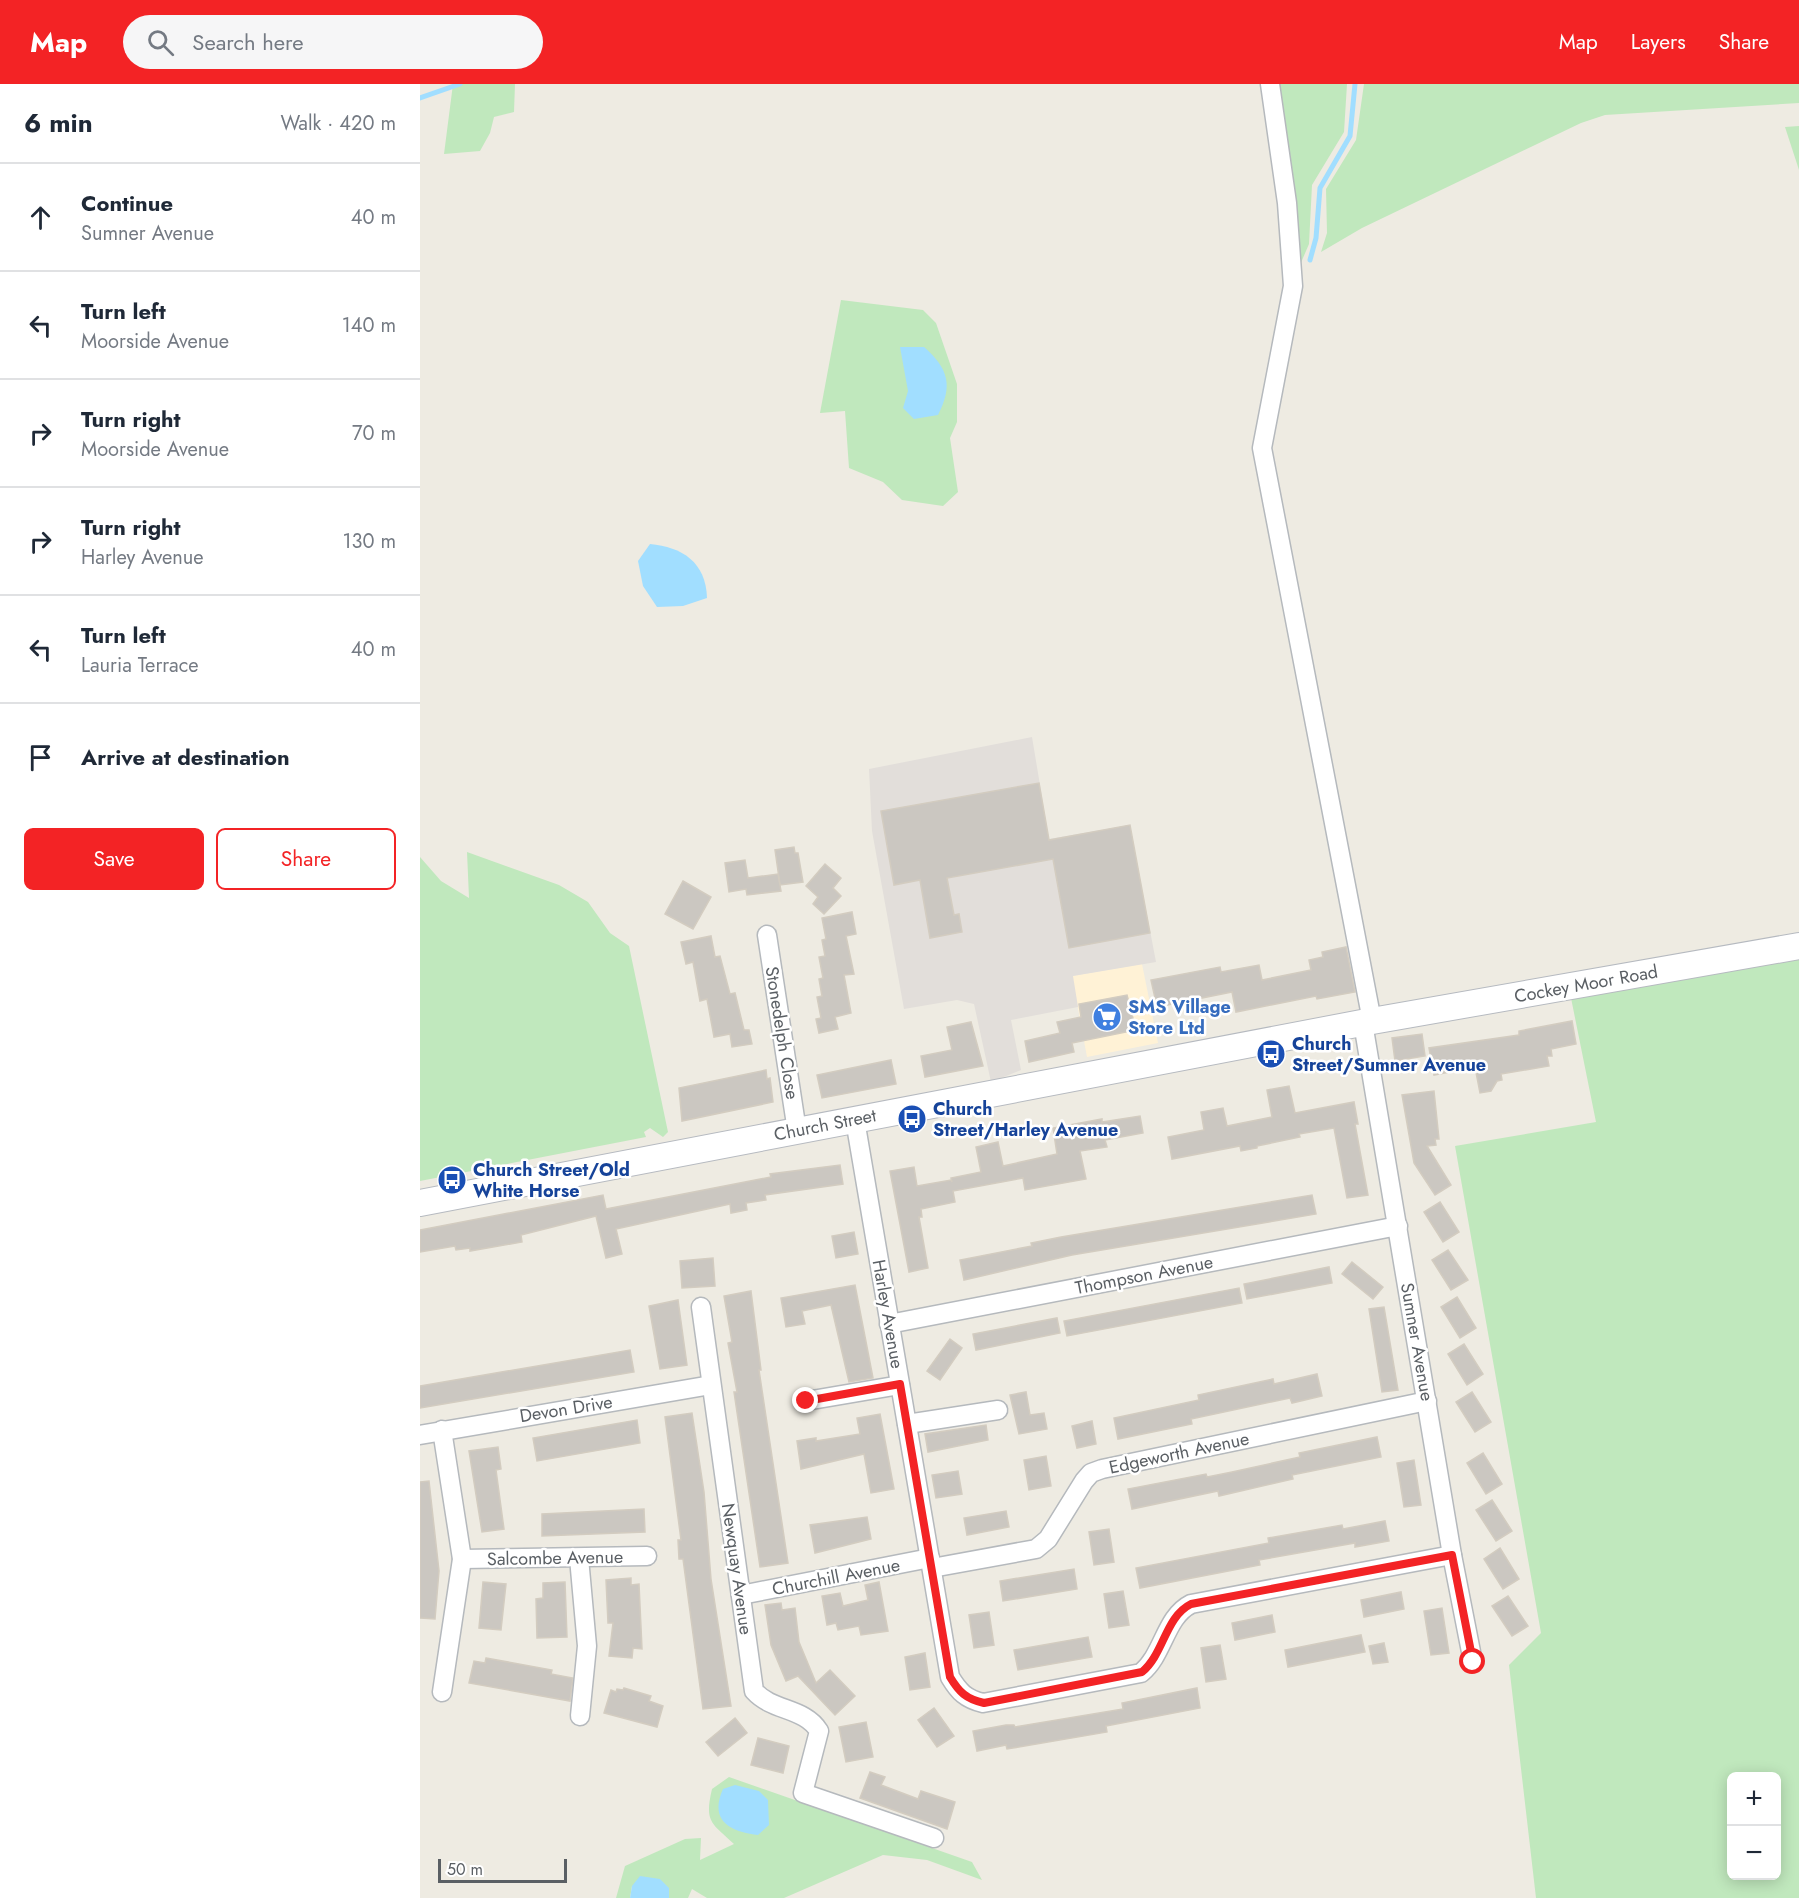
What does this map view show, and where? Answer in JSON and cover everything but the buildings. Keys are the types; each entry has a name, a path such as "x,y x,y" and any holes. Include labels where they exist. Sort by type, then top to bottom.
{"main road":[{"name":"Cockey Moor Road","path":"1367,1022 1799,946"},
{"name":"Church Street","path":"420,1203 1367,1022"}],"street":[{"name":"Sumner Avenue","path":"1270,84 1287,203 1293,286 1262,448 1367,1022 1452,1555 1473,1662"},
{"name":"Stonedelph Close","path":"767,931 797,1131"},
{"name":"Harley Avenue","path":"855,1120 950,1677 958,1690 970,1700 984,1703 1142,1672 1149,1666 1177,1614 1191,1604 1452,1555"},
{"name":"Thompson Avenue","path":"889,1324 1398,1226"},
{"name":"Newquay Avenue","path":"701,1307 754,1691 761,1699 812,1720 819,1731 803,1793 934,1838"},
{"path":"806,1401 900,1384"},
{"name":"Devon Drive","path":"420,1435 711,1385"},
{"name":"Edgeworth Avenue","path":"931,1563 1035,1549 1048,1539 1084,1481 1091,1473 1102,1469 1427,1401"},
{"path":"907,1424 998,1410"},
{"path":"442,1430 462,1559 442,1692"},
{"name":"Salcombe Avenue","path":"462,1559 647,1556"},
{"path":"579,1558 587,1646 580,1716"},
{"name":"Churchill Avenue","path":"741,1595 931,1563"}],"shaded area":[{"path":"1032,737 1049,839 1130,825 1156,962 1073,976 1078,1007 1011,1020 1021,1070 991,1082 974,1004 957,1000 904,1009 872,831 869,769"},
{"path":"1142,964 1158,1043 1087,1057 1072,976"}],"green space":[{"path":"453,84 515,84 514,112 494,117 490,133 480,151 444,154"},
{"path":"1280,84 1347,84 1344,132 1312,185 1309,244 1300,265"},
{"path":"1364,84 1799,84 1799,103 1605,115 1581,123 1362,228 1321,252 1327,233 1326,189 1356,140"},
{"path":"1799,126 1799,170 1785,127"},
{"path":"841,300 923,310 936,323 957,384 957,422 950,438 958,492 943,506 902,500 883,482 849,468 845,411 820,413"},
{"path":"467,852 559,885 588,902 610,933 629,946 668,1132 663,1137 650,1128 644,1132 646,1137 420,1181 420,857 441,881 469,898"},
{"path":"1799,957 1799,1898 1536,1898 1509,1665 1541,1633 1455,1146 1596,1122 1571,998"},
{"path":"729,1777 972,1862 982,1880 927,1860 883,1855 784,1898 707,1898 692,1889 688,1898 669,1898 669,1888 632,1886 630,1898 616,1898 625,1866 685,1839 701,1838 700,1860 734,1844 715,1826 709,1809 712,1789"}],"water":[{"path":"900,347 924,347 939,363 946,378 947,387 938,415 914,419 903,408 908,391"},
{"path":"650,544 672,549 690,559 702,575 707,598 683,606 657,607 643,586 638,561"},
{"path":"735,1785 759,1791 768,1800 769,1825 758,1835 730,1827 720,1816 719,1800 723,1789"},
{"path":"640,1876 660,1879 669,1888 669,1898 630,1898 632,1886"}],"waterway":[{"path":"420,98 460,84"},
{"path":"1310,260 1316,238 1320,188 1350,136 1355,84"}],"place":[{"name":"SMS Village Store Ltd","path":"1107,1017"},
{"name":"Church Street/Sumner Avenue","path":"1271,1054"},
{"name":"Church Street/Harley Avenue","path":"912,1119"},
{"name":"Church Street/Old White Horse","path":"452,1180"}],"route":[{"path":"806,1401 900,1384 950,1677 958,1690 970,1700 984,1703 1142,1672 1149,1666 1177,1614 1191,1604 1452,1555 1473,1662"}]}
